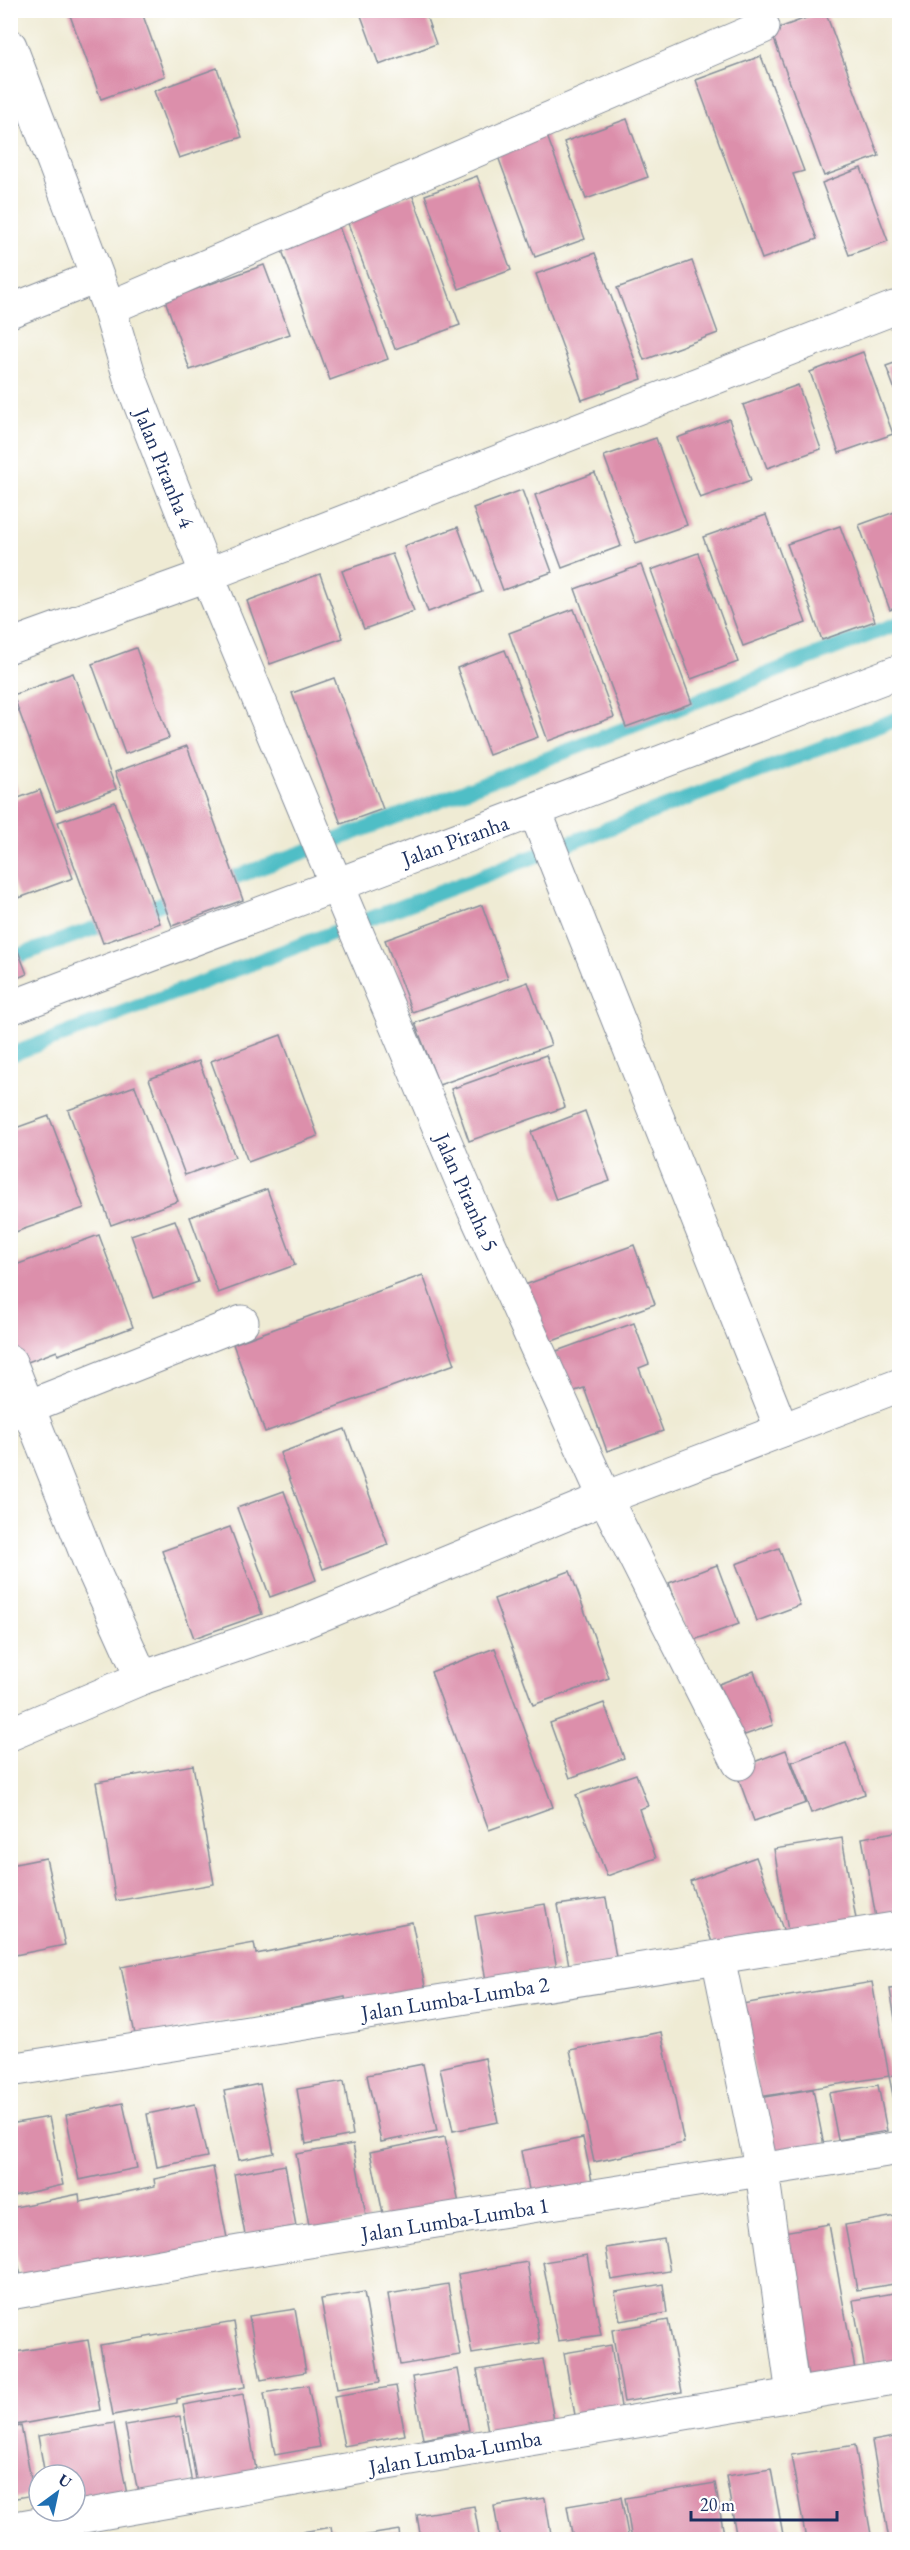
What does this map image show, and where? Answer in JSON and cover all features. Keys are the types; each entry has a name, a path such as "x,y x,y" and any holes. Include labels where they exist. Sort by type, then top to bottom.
{"street":[{"path":"109,308 763,27"},
{"name":"Jalan Piranha 4","path":"10,46 109,308 130,378 207,575 336,884"},
{"path":"10,310 96,277"},
{"path":"10,646 207,575 894,308"},
{"name":"Jalan Piranha","path":"10,1008 900,671"},
{"path":"535,811 782,1430"},
{"name":"Jalan Piranha 5","path":"336,884 474,1210 605,1498 739,1763"},
{"path":"19,1411 242,1322"},
{"path":"10,1362 19,1411 142,1678"},
{"path":"10,1734 142,1678 303,1622 605,1498 900,1385"},
{"name":"Jalan Lumba-Lumba 2","path":"10,2070 900,1928"},
{"path":"718,1957 762,2171 793,2395"},
{"name":"Jalan Lumba-Lumba 1","path":"10,2293 239,2252 900,2148"},
{"name":"Jalan Lumba-Lumba","path":"10,2529 900,2377"}],"building":[{"path":"68,10 141,10 165,76 101,99"},
{"path":"359,10 424,10 436,44 379,65"},
{"path":"825,11 879,156 824,176 771,31"},
{"path":"761,56 804,171 793,174 817,239 762,259 696,80"},
{"path":"217,68 242,137 179,158 154,91"},
{"path":"627,119 648,177 586,199 564,142"},
{"path":"546,133 585,239 535,257 496,151"},
{"path":"861,168 888,241 849,255 822,183"},
{"path":"477,176 511,270 459,289 425,195"},
{"path":"412,194 460,325 395,349 346,218"},
{"path":"338,224 388,359 330,380 280,245"},
{"path":"595,253 642,379 582,400 536,274"},
{"path":"692,261 718,333 644,360 617,288"},
{"path":"264,265 290,334 190,370 165,300"},
{"path":"863,352 893,434 839,453 810,372"},
{"path":"900,361 900,401 899,401 886,366"},
{"path":"798,385 821,449 767,468 743,405"},
{"path":"729,419 751,480 700,498 677,438"},
{"path":"656,438 687,525 636,543 604,456"},
{"path":"595,473 621,546 562,568 535,495"},
{"path":"522,490 552,572 503,590 473,508"},
{"path":"900,510 900,606 890,610 859,525"},
{"path":"766,515 806,623 743,646 703,537"},
{"path":"840,526 875,621 822,640 787,544"},
{"path":"458,527 482,592 428,612 404,546"},
{"path":"698,553 738,662 691,679 651,570"},
{"path":"392,554 414,611 364,629 342,571"},
{"path":"641,565 692,703 626,727 575,589"},
{"path":"320,574 343,638 270,664 247,601"},
{"path":"574,609 614,717 548,741 509,633"},
{"path":"136,648 169,738 125,754 92,664"},
{"path":"505,650 538,737 489,755 457,668"},
{"path":"73,673 116,789 56,811 13,695"},
{"path":"334,678 383,809 341,824 292,693"},
{"path":"187,746 243,900 172,926 115,772"},
{"path":"10,770 18,791 10,794"},
{"path":"40,790 73,878 19,898 10,875 10,801"},
{"path":"115,802 160,923 103,943 58,822"},
{"path":"482,905 508,978 412,1012 385,940"},
{"path":"10,930 27,974 10,981"},
{"path":"528,982 551,1045 439,1085 415,1023"},
{"path":"281,1035 318,1136 248,1162 211,1061"},
{"path":"546,1055 565,1107 469,1141 451,1089"},
{"path":"199,1061 235,1157 185,1175 149,1079"},
{"path":"135,1086 178,1201 111,1225 68,1110"},
{"path":"585,1111 610,1181 556,1200 531,1132"},
{"path":"49,1116 84,1208 10,1234 10,1130"},
{"path":"267,1189 295,1265 218,1293 190,1217"},
{"path":"175,1220 198,1282 153,1298 131,1235"},
{"path":"99,1235 133,1327 58,1355 57,1351 17,1366 10,1347 10,1267"},
{"path":"634,1245 655,1304 544,1344 522,1286"},
{"path":"423,1275 455,1364 265,1432 233,1344"},
{"path":"634,1323 649,1364 639,1368 663,1431 607,1451 584,1388 569,1393 554,1352"},
{"path":"345,1429 388,1545 323,1569 280,1453"},
{"path":"284,1491 316,1580 270,1597 237,1508"},
{"path":"230,1527 262,1614 194,1638 162,1551"},
{"path":"779,1548 800,1605 757,1621 736,1564"},
{"path":"717,1565 739,1624 691,1641 669,1583"},
{"path":"570,1571 609,1678 533,1705 494,1599"},
{"path":"495,1648 553,1807 489,1830 431,1672"},
{"path":"754,1671 773,1725 739,1737 719,1684"},
{"path":"604,1703 624,1758 570,1778 550,1723"},
{"path":"846,1742 865,1794 811,1813 792,1762"},
{"path":"786,1750 806,1803 754,1821 735,1769"},
{"path":"193,1765 214,1884 116,1901 96,1782"},
{"path":"636,1774 648,1806 639,1809 656,1858 607,1876 576,1795"},
{"path":"900,1831 900,1925 878,1929 862,1838"},
{"path":"842,1838 856,1919 788,1931 774,1849"},
{"path":"756,1857 784,1932 717,1956 690,1881"},
{"path":"46,1858 65,1945 10,1956 10,1865"},
{"path":"606,1898 617,1963 570,1971 558,1905"},
{"path":"545,1904 557,1969 486,1981 475,1916"},
{"path":"412,1922 426,1991 347,2007 345,1997 136,2039 121,1967 254,1943 256,1954"},
{"path":"872,1982 889,2076 759,2097 742,2004"},
{"path":"900,1988 900,2037 898,2037 890,1989"},
{"path":"661,2032 684,2143 594,2162 570,2050"},
{"path":"485,2058 498,2122 453,2131 440,2068"},
{"path":"423,2064 437,2131 381,2142 367,2075"},
{"path":"900,2074 900,2128 889,2076"},
{"path":"344,2081 353,2135 306,2144 297,2089"},
{"path":"260,2084 274,2153 239,2160 224,2091"},
{"path":"878,2085 887,2131 838,2140 829,2093"},
{"path":"813,2089 824,2146 769,2156 759,2098"},
{"path":"123,2103 137,2168 79,2180 66,2115"},
{"path":"195,2104 207,2157 157,2167 147,2114"},
{"path":"49,2117 63,2185 13,2196 10,2183 10,2124"},
{"path":"445,2137 461,2213 386,2228 370,2152"},
{"path":"583,2138 593,2186 531,2199 521,2151"},
{"path":"353,2144 367,2221 310,2231 296,2154"},
{"path":"285,2165 296,2226 245,2235 234,2174"},
{"path":"213,2167 228,2243 23,2285 10,2227 10,2208 79,2194 80,2202 155,2186 154,2179"},
{"path":"895,2216 900,2245 900,2283 857,2290 845,2225"},
{"path":"829,2224 856,2375 809,2383 783,2232"},
{"path":"664,2239 670,2271 611,2280 606,2248"},
{"path":"587,2255 601,2335 558,2341 543,2262"},
{"path":"527,2262 540,2343 472,2354 458,2274"},
{"path":"448,2284 460,2355 400,2365 388,2294"},
{"path":"663,2284 667,2313 620,2321 615,2292"},
{"path":"364,2292 380,2382 337,2389 321,2299"},
{"path":"900,2292 900,2365 865,2371 853,2300"},
{"path":"295,2309 306,2372 261,2380 249,2316"},
{"path":"668,2320 682,2392 624,2402 612,2330"},
{"path":"234,2322 245,2387 177,2399 177,2403 113,2415 100,2345"},
{"path":"88,2340 100,2410 10,2426 10,2353"},
{"path":"611,2345 622,2413 576,2421 564,2353"},
{"path":"543,2359 555,2426 489,2437 477,2370"},
{"path":"458,2369 469,2430 423,2439 412,2377"},
{"path":"308,2385 320,2447 275,2455 264,2393"},
{"path":"396,2386 405,2435 344,2446 334,2396"},
{"path":"243,2394 257,2475 197,2485 183,2405"},
{"path":"180,2416 192,2484 138,2493 125,2425"},
{"path":"114,2423 127,2495 87,2502 87,2463 43,2463 38,2436"},
{"path":"21,2426 28,2463 27,2496 10,2499 10,2428"},
{"path":"900,2436 900,2540 889,2540 872,2441"},
{"path":"855,2445 872,2540 806,2540 791,2455"},
{"path":"771,2469 784,2540 737,2540 726,2476"},
{"path":"715,2483 725,2540 632,2540 625,2498"},
{"path":"621,2497 629,2540 573,2540 567,2506"},
{"path":"545,2498 552,2540 500,2540 494,2506"},
{"path":"474,2506 480,2540 421,2540 417,2515"},
{"path":"331,2527 333,2540 273,2540 273,2537"},
{"path":"399,2530 400,2540 350,2540 350,2538"}],"waterway":[{"path":"216,884 900,623"},
{"path":"10,1055 900,718"},
{"path":"10,959 183,896"}]}
